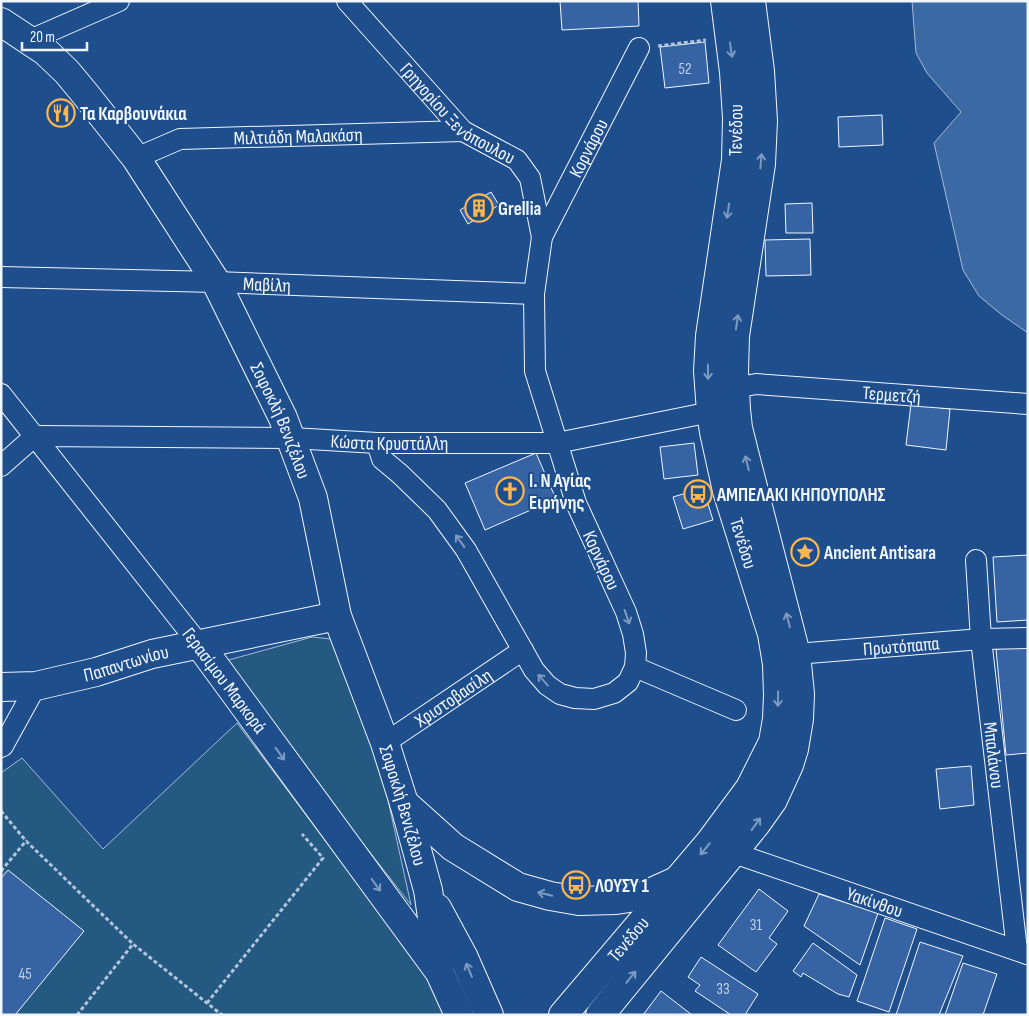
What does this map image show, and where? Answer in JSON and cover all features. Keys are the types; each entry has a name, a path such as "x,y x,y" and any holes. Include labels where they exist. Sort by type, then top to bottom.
{"street":[{"path":"30,40 119,1"},
{"name":"Γρηγορίου Ξενόπουλου","path":"347,1 463,131 517,160 530,178 542,237"},
{"name":"Τενέδου","path":"563,1015 678,881 750,788 773,742 777,719 778,695 787,659 772,634 727,491 711,412 708,371 710,336 736,160 737,118 734,72 725,1"},
{"name":"Τενέδου","path":"600,1015 734,853 773,800 792,757 799,719 800,694 787,659 736,409 745,386 734,371 735,336 761,164 763,121 760,71 751,1"},
{"name":"Σοφοκλή Βενιζέλου","path":"1,22 45,51 67,72 136,158 216,282 283,418 313,498 336,616 384,743 404,803 428,890 440,973 459,1015"},
{"name":"Κορνάρου","path":"635,667 636,653 633,634 626,612 576,503 535,371 534,294 542,237 639,48"},
{"name":"Μιλτιάδη Μαλακάση","path":"136,158 180,139 463,131"},
{"name":"Μαβίλη","path":"1,277 216,282 534,294"},
{"path":"711,412 745,386"},
{"name":"Τερμετζή","path":"745,386 1028,404"},
{"name":"Γερασίμου Μαρκορά","path":"1,394 199,644 440,973"},
{"name":"Κώστα Κρυστάλλη","path":"35,436 292,438 378,443 557,443 711,412"},
{"path":"1,466 35,436"},
{"path":"378,443 382,459 437,510 466,550 534,670 547,686 560,694 575,698 594,699 614,693 628,682 635,667 736,710"},
{"name":"Μπαλάνου","path":"976,560 981,639 1022,952"},
{"name":"Παπαντωνίου","path":"1,687 36,686 96,672 152,654 336,616"},
{"name":"Πρωτόπαπα","path":"787,659 981,639 1028,638"},
{"name":"Χριστοβασίλη","path":"384,743 523,650"},
{"path":"1,748 36,686"},
{"path":"404,803 453,847 518,887 550,896 579,901 616,900 643,896 678,881"},
{"name":"Υακίνθου","path":"734,853 1022,952"},
{"name":"Σοφοκλή Βενιζέλου","path":"428,890 464,958 489,1015"}],"path":[{"path":"639,48 730,37"},
{"path":"1,811 26,841 132,944 222,1015"},
{"path":"207,1003 323,858 302,834"},
{"path":"1,870 26,841"},
{"path":"77,1015 132,944"}],"shaded area":[{"path":"912,1 1028,1 1028,333 979,296 963,270 934,143 961,112 927,73 916,53"},
{"path":"312,637 331,639 343,652 379,759 411,905 318,786 225,661"},
{"path":"237,723 423,971 446,1015 1,1015 1,773 22,758 103,849"}],"building":[{"path":"560,1 638,1 639,26 562,30"},
{"path":"705,42 709,83 665,88 660,47"},
{"path":"882,115 883,145 839,147 838,117"},
{"name":"Grellia","path":"491,192 499,205 468,224 460,210"},
{"path":"812,203 813,233 786,233 785,204"},
{"path":"810,239 811,275 766,276 765,240"},
{"path":"911,404 950,409 946,450 906,445"},
{"path":"694,443 698,475 664,479 660,447"},
{"name":"Ι. Ν Αγίας Ειρήνης","path":"536,453 556,499 485,530 465,483"},
{"path":"703,488 713,520 683,529 673,497"},
{"path":"1028,555 1028,620 997,622 993,557"},
{"path":"1028,646 1028,753 1006,755 996,649"},
{"path":"971,766 974,805 940,809 936,769"},
{"path":"8,870 84,931 15,1015 1,1015 1,878"},
{"path":"759,889 788,911 769,938 777,944 756,972 718,945"},
{"path":"819,894 878,913 860,965 804,926"},
{"path":"885,918 917,929 889,1012 857,1001"},
{"path":"920,942 963,956 939,1015 896,1015"},
{"path":"813,943 857,975 849,997 838,994 803,973 801,977 793,971"},
{"path":"701,957 758,994 745,1015 731,1015 695,991 700,985 688,977"},
{"path":"963,963 997,974 983,1015 945,1015"},
{"path":"661,991 692,1015 643,1015"}],"place":[{"name":"Τα Καρβουνάκια","path":"61,113"},
{"name":"Grellia","path":"479,208"},
{"name":"Ι. Ν Αγίας Ειρήνης","path":"510,491"},
{"name":"ΑΜΠΕΛΑΚΙ ΚΗΠΟΥΠΟΛΗΣ","path":"698,494"},
{"name":"Ancient Antisara","path":"805,552"},
{"name":"ΛΟΥΣΥ 1","path":"576,885"}]}
